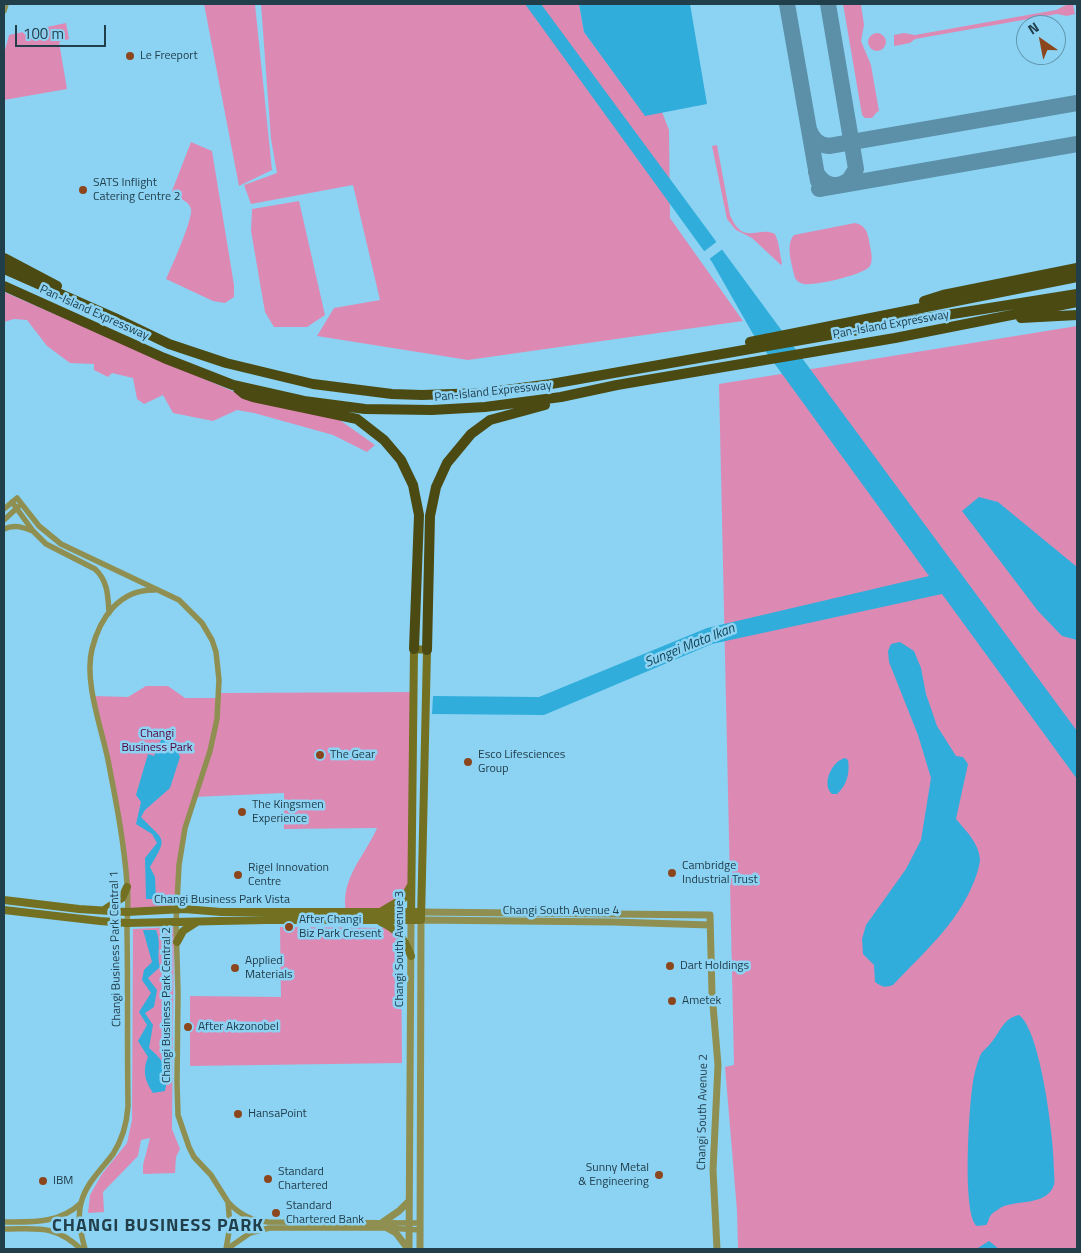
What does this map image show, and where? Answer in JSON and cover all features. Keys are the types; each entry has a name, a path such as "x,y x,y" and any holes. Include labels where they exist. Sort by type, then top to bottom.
{"highway":[{"path":"4,258 115,318"},
{"path":"794,337 943,295 1077,268"},
{"name":"Pan-Island Expressway","path":"4,269 169,344 198,355 250,370 313,384 392,394 452,395 512,389 794,337"},
{"path":"861,319 1077,277"},
{"name":"Pan-Island Expressway","path":"4,286 164,358 233,385 304,401 365,409 432,410 485,407 561,398 617,385 970,323"},
{"path":"794,337 1077,294"},
{"path":"970,323 1077,302"},
{"path":"970,323 1051,315 1077,315"},
{"path":"233,385 244,394 253,397 357,420 384,440 401,460 413,485 419,515 414,649"},
{"path":"427,650 430,516 436,487 447,463 471,434 490,420 549,404 561,398"}],"main road":[{"path":"414,649 427,650"},
{"name":"Changi South Avenue 3","path":"411,916 414,649"},
{"name":"Changi South Avenue 3","path":"421,916 427,650"},
{"path":"380,911 404,898 412,880"},
{"path":"102,911 122,898 128,887"},
{"name":"Changi Business Park Vista","path":"4,900 127,912 177,910 221,912 380,911 411,916"},
{"name":"Changi Business Park Vista","path":"4,910 100,922 127,923 377,920 411,916"},
{"name":"Changi South Avenue 4","path":"411,916 421,916"},
{"path":"377,920 397,931 403,938 411,956"},
{"path":"177,942 183,931 199,921"}],"street":[{"path":"4,11 6,4"},
{"name":"Changi Business Park Central 2","path":"4,509 14,500 39,526 61,544 179,600 202,623 212,640 216,652 219,680 217,719 213,738 192,800 178,865 176,922 178,1115 183,1134 194,1157 211,1176 228,1202 230,1226 227,1249"},
{"path":"4,520 19,506"},
{"name":"Changi Business Park Central 2","path":"19,506 33,531 46,544 95,569 104,580 109,613"},
{"path":"4,529 21,526 33,531"},
{"name":"Changi Business Park Central 1","path":"83,1249 80,1231 81,1203 86,1189 95,1175 114,1152 125,1127 127,1116 128,887 108,759 90,682 90,664 92,649 101,626 115,605 134,592 157,590"},
{"name":"Changi South Avenue 4","path":"421,916 710,915"},
{"name":"Changi South Avenue 2","path":"710,915 712,993 718,1065 713,1170 717,1249"},
{"name":"Changi South Avenue 3","path":"409,1249 411,916"},
{"name":"Changi South Avenue 4","path":"421,916 710,925"},
{"name":"Changi South Avenue 3","path":"420,1249 421,916"},
{"path":"385,1225 409,1200"},
{"path":"228,1202 246,1217 268,1222 420,1226"},
{"path":"4,1222 41,1222 53,1220 66,1214 81,1203"},
{"path":"227,1249 250,1233 269,1228 385,1225 409,1249"},
{"path":"4,1229 54,1230 83,1249"}],"green space":[{"path":"204,4 255,4 272,170 239,186"},
{"path":"261,4 579,4 584,32 645,115 662,112 669,130 670,218 743,321 468,360 317,336 334,308 380,300 353,185 251,204 244,185 277,173 271,139"},
{"path":"843,4 861,4 864,25 861,41 871,65 879,111 872,118 865,118 862,115"},
{"path":"1066,5 1073,5 1075,14 1067,16 1057,14 1028,15 1056,10"},
{"path":"1016,17 1016,21 915,39 910,43 894,45 894,35 904,33 915,35"},
{"path":"66,23 69,39 59,42 67,89 4,100 4,54 9,35"},
{"path":"873,33 881,33 886,38 884,49 873,51 868,46 868,38"},
{"path":"191,142 212,151 234,285 234,297 225,303 213,301 166,279 191,214 188,204 173,195 172,191"},
{"path":"717,145 730,215 735,225 746,233 769,232 775,234 781,265 752,238 736,230 727,219 712,146"},
{"path":"299,201 325,315 307,327 274,327 265,312 251,231 252,209"},
{"path":"855,223 863,227 867,234 872,257 870,266 859,273 828,282 802,284 797,281 790,255 791,239 794,235"},
{"path":"4,292 253,400 334,416 375,445 367,452 333,435 237,410 213,421 173,413 163,395 144,404 137,399 133,378 112,373 108,377 94,370 94,364 70,363 47,346 27,320 14,319 4,322"},
{"path":"1077,326 1077,1249 738,1249 737,1211 725,1067 734,1065 719,384"},
{"name":"Changi Business Park","path":"146,686 168,686 185,698 218,698 219,693 414,692 409,890 380,911 346,912 345,900 350,878 377,828 284,829 284,793 194,797 181,846 177,909 128,911 124,851 94,696 128,697"},
{"path":"174,927 172,1129 180,1149 176,1157 175,1173 143,1174 143,1165 150,1138 141,1140 138,1156 103,1192 104,1212 88,1213 90,1195 102,1174 127,1143 132,1120 133,929"},
{"path":"280,927 387,928 401,944 402,1063 190,1066 190,996 281,997"}],"water":[{"name":"Sungei Mata Ikan","path":"525,4 541,4 1077,731 1077,779 942,594 712,644 544,715 432,714 433,696 539,697 707,628 929,576 753,334 712,262"},
{"path":"579,4 690,4 707,104 645,116 584,32"},
{"path":"979,497 998,502 1077,567 1077,640 1062,636 1038,611 962,511"},
{"path":"900,642 914,651 921,668 926,694 937,726 956,756 963,757 968,764 956,819 975,843 980,861 975,878 958,913 927,950 893,985 886,987 875,982 874,965 863,954 862,939 866,925 906,869 921,840 931,778 918,735 889,662 888,651 891,644"},
{"path":"161,740 173,740 180,757 170,788 145,810 141,817 159,835 162,844 150,867 155,877 156,899 146,899 145,858 157,843 152,834 136,824 141,802 136,795 148,754 154,756"},
{"path":"845,758 848,760 849,765 847,778 837,794 832,794 828,785 830,773 836,763"},
{"path":"143,930 156,930 159,940 160,967 148,978 157,990 154,1007 145,1013 153,1025 149,1048 162,1062 167,1077 165,1091 153,1093 145,1076 148,1057 138,1041 147,1025 139,1012 151,993 142,980 144,970 152,962"},
{"path":"1019,1015 1027,1025 1034,1042 1045,1087 1052,1135 1054,1185 1044,1197 1000,1208 989,1217 986,1225 977,1226 972,1218 968,1184 969,1118 974,1076 982,1053 1005,1023"},
{"path":"989,1241 999,1249 978,1249 978,1248"}],"pier":[{"path":"719,240 724,248 708,260 702,253"}],"taxiway":[{"path":"787,4 818,181"},
{"path":"816,172 827,183 839,185 849,180 856,169 828,4"},
{"path":"809,129 816,141 829,146 1077,103"},
{"path":"819,189 1077,144"}],"place":[{"name":"Le Freeport","path":"130,56"},
{"name":"SATS Inflight Catering Centre 2","path":"83,190"},
{"name":"The Gear","path":"320,755"},
{"name":"Esco Lifesciences Group","path":"468,762"},
{"name":"The Kingsmen Experience","path":"242,812"},
{"name":"Cambridge Industrial Trust","path":"672,873"},
{"name":"Rigel Innovation Centre","path":"238,875"},
{"name":"After Changi Biz Park Cresent","path":"289,927"},
{"name":"Dart Holdings","path":"670,966"},
{"name":"Applied Materials","path":"235,968"},
{"name":"Ametek","path":"672,1001"},
{"name":"After Akzonobel","path":"188,1027"},
{"name":"HansaPoint","path":"238,1114"},
{"name":"Sunny Metal & Engineering","path":"659,1175"},
{"name":"Standard Chartered","path":"268,1179"},
{"name":"IBM","path":"43,1181"},
{"name":"Standard Chartered Bank","path":"276,1213"}],"district":[{"name":"CHANGI BUSINESS PARK","path":"158,1227"}]}
